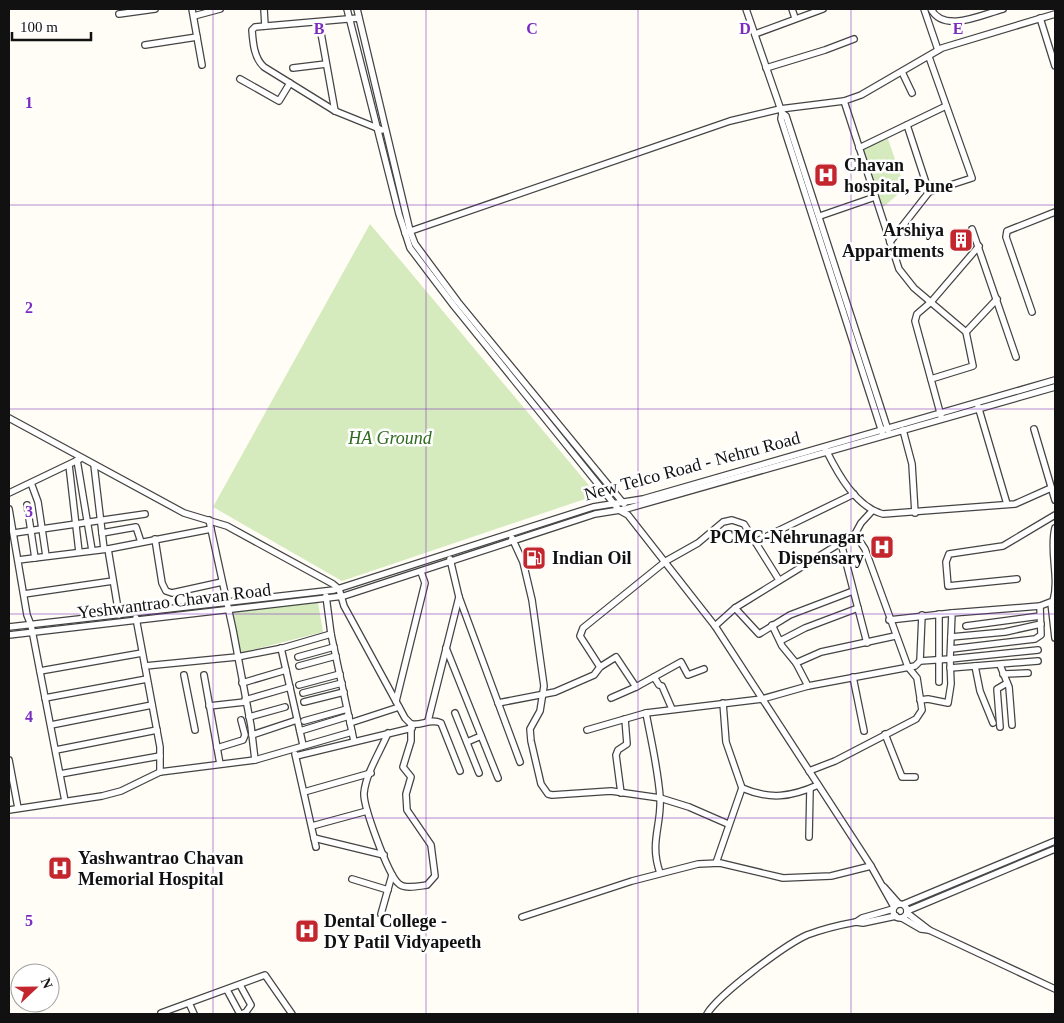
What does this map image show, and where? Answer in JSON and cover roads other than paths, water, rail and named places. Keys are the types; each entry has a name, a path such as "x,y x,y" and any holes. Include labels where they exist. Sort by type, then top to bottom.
{"street":[{"path":"118,14 155,9"},
{"path":"192,9 202,65"},
{"path":"194,16 208,10 220,9"},
{"path":"264,9 265,26"},
{"path":"347,9 382,130"},
{"path":"357,9 382,130 410,248 454,306 614,503 623,509 666,561 715,626 884,886 885,894 898,906 903,915 921,929 929,930 1055,989"},
{"path":"746,9 781,111 786,116 885,432"},
{"path":"792,9 795,18"},
{"path":"755,34 823,9"},
{"path":"924,9 938,50"},
{"path":"931,9 939,18 954,22 1003,9"},
{"path":"407,232 730,121 844,101 861,95 929,57 938,50 1055,14"},
{"path":"359,18 255,27 252,30 257,58 264,67 335,111 382,130"},
{"path":"1040,18 1055,66"},
{"path":"319,22 335,111"},
{"path":"145,45 197,37"},
{"path":"766,68 854,39"},
{"path":"890,242 929,192 972,178 929,57"},
{"path":"294,68 326,64"},
{"path":"902,72 912,93"},
{"path":"240,80 279,101 290,83"},
{"path":"844,101 903,276 966,332 972,366 931,379"},
{"path":"859,148 946,106"},
{"path":"907,125 929,192"},
{"path":"819,220 875,197"},
{"path":"1032,312 1006,237 1007,231 1055,212"},
{"path":"972,229 1016,357"},
{"path":"407,232 458,302 622,502 623,509"},
{"path":"941,415 915,321 917,314 931,302 978,246"},
{"path":"966,332 997,299"},
{"name":"New Telco Road - Nehru Road","path":"978,405 1055,380"},
{"name":"New Telco Road - Nehru Road","path":"339,589 593,506 622,502 733,474 978,405 1055,387"},
{"path":"978,405 1007,504"},
{"name":"New Telco Road - Nehru Road","path":"885,432 903,430 941,415"},
{"path":"9,418 80,459 184,513 227,526 322,576 339,589 344,606 396,701 412,726 404,766 411,777 406,794 408,810 431,845 435,876 427,885 403,887 392,875 367,811 364,796 367,780 388,733"},
{"path":"903,430 912,464 915,513"},
{"path":"1034,430 1055,500"},
{"path":"825,449 854,494 872,511 892,515 1014,504 1051,488"},
{"name":"New Telco Road - Nehru Road","path":"342,597 595,514 623,509 825,449"},
{"path":"9,493 80,459"},
{"path":"80,459 92,550"},
{"path":"69,465 79,552"},
{"path":"94,465 102,533 119,615"},
{"path":"31,483 38,502 46,556"},
{"path":"755,542 854,494"},
{"path":"27,505 35,558"},
{"path":"9,509 65,801"},
{"path":"715,626 735,608 855,534 864,518 872,511"},
{"path":"14,534 42,528 145,514"},
{"path":"1017,579 948,586 946,562 949,554 1003,546 1055,515"},
{"path":"209,520 238,657 255,760"},
{"path":"600,667 580,636 583,628 666,561 698,543 727,520 744,524 779,580"},
{"path":"102,533 136,527 141,542"},
{"path":"1055,528 1052,539 1055,596 1051,603 1055,638"},
{"path":"18,560 106,549 212,529"},
{"path":"511,534 523,562 532,600 544,694 540,711 530,729 538,775 545,791 552,795 612,791 660,798 689,806 726,829"},
{"path":"808,770 835,760 885,734 919,716 922,710 916,678 908,667 895,636 865,549 855,534"},
{"path":"155,540 162,582 166,592 172,593 222,582"},
{"path":"841,543 867,643"},
{"path":"448,554 459,597 520,762"},
{"path":"396,701 424,583 421,572"},
{"path":"24,594 113,580"},
{"name":"Yeshwantrao Chavan Road","path":"9,627 339,589"},
{"path":"325,591 331,634 354,741"},
{"path":"735,608 759,634 800,610 853,591"},
{"name":"Yeshwantrao Chavan Road","path":"9,635 342,597"},
{"path":"428,721 459,597"},
{"path":"889,620 922,615 1040,606 1051,603"},
{"path":"951,649 1035,639 1041,634 1040,606"},
{"path":"780,641 804,628 858,608"},
{"path":"920,700 928,699 948,703 951,684 952,613"},
{"path":"135,614 157,730 160,772"},
{"path":"939,614 937,660 939,682"},
{"path":"587,730 646,713 762,698 808,686 918,665 920,661 922,615"},
{"path":"966,626 1040,616"},
{"path":"951,638 1005,632 1041,624"},
{"path":"772,625 808,686"},
{"path":"145,666 238,657 281,648 331,634"},
{"path":"796,663 821,652 895,636"},
{"path":"298,657 334,647"},
{"path":"281,648 300,721 303,745"},
{"path":"446,648 498,778"},
{"path":"920,661 950,660 1038,650"},
{"path":"40,671 142,653"},
{"path":"299,666 336,656"},
{"path":"498,702 555,692 594,675 600,667 616,657 636,687"},
{"path":"950,668 1000,666 1038,661"},
{"path":"611,698 636,687 680,662 688,675 704,669"},
{"path":"975,666 980,691 993,723"},
{"path":"1000,666 1007,683 1012,725"},
{"path":"242,683 286,670"},
{"path":"1003,674 1028,673"},
{"path":"299,685 340,674"},
{"path":"184,675 195,730"},
{"path":"204,675 220,764"},
{"path":"654,677 659,685 662,686 672,709"},
{"path":"853,677 864,731"},
{"path":"45,698 147,679"},
{"path":"303,693 342,683"},
{"path":"1000,727 997,689 1007,683"},
{"path":"209,706 245,701 290,687"},
{"path":"304,702 344,692"},
{"path":"716,863 726,829 742,788 726,742 723,703"},
{"path":"51,725 152,705"},
{"path":"249,717 284,707"},
{"path":"300,732 400,707"},
{"path":"252,735 347,709"},
{"path":"455,713 479,773"},
{"path":"646,713 660,798 655,842 656,860 660,873"},
{"path":"621,793 616,755 618,750 628,744 625,719"},
{"path":"217,748 243,740 245,735 241,720"},
{"path":"296,756 421,725 428,721 436,721 444,726 460,771"},
{"path":"56,750 157,730"},
{"path":"9,810 112,794 160,772 255,760 352,732"},
{"path":"885,734 902,777 915,777"},
{"path":"467,742 481,736"},
{"path":"294,748 316,847"},
{"path":"60,774 160,756"},
{"path":"9,760 18,808"},
{"path":"304,792 371,773"},
{"path":"742,788 771,797 792,794 818,785"},
{"path":"809,837 810,789"},
{"path":"312,826 367,811"},
{"path":"314,838 384,855"},
{"path":"707,1014 717,1000 794,942 821,930 856,922 862,918 898,906 1055,842"},
{"path":"856,922 863,923 903,915 1055,849"},
{"path":"522,918 660,873 698,864 716,863 775,877 790,878 831,876 870,866"},
{"path":"381,914 392,875"},
{"path":"352,879 388,890"},
{"path":"898,906 903,915"},
{"path":"161,1013 265,975 292,1014"},
{"path":"226,990 241,1014 246,1012 251,1005 240,985"},
{"path":"189,1003 194,1014"}],"place":[{"name":"Chavan hospital, Pune","path":"826,175"},
{"name":"Arshiya Appartments","path":"961,240"},
{"name":"PCMC-Nehrunagar Dispensary","path":"882,547"},
{"name":"Indian Oil","path":"534,558"},
{"name":"Yashwantrao Chavan Memorial Hospital","path":"60,868"},
{"name":"Dental College - DY Patil Vidyapeeth","path":"307,931"}],"park label":[{"name":"HA Ground","path":"390,438"}]}
